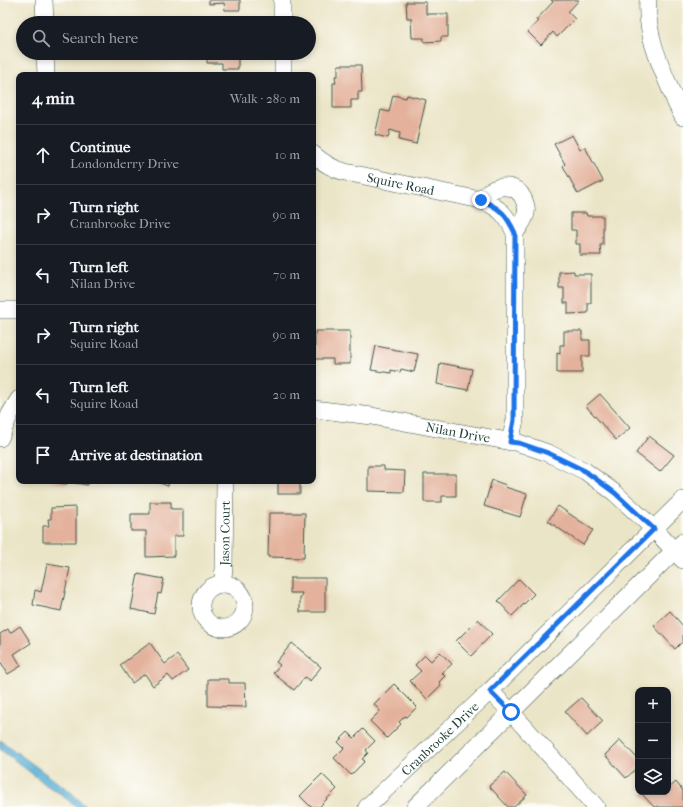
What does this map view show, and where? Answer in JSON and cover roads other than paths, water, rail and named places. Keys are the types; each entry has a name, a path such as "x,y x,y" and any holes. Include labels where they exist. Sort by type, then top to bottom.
{"street":[{"path":"44,0 45,16"},
{"path":"282,0 282,16"},
{"path":"648,0 650,33 657,56 681,107"},
{"path":"45,60 46,72"},
{"path":"283,60 283,72"},
{"name":"Squire Road","path":"316,161 345,172 481,200 494,205 502,211 510,222 515,233 514,420 510,442"},
{"path":"481,200 491,191 503,187 513,187 521,192 526,212 524,220 515,233"},
{"path":"0,310 16,310"},
{"path":"0,438 10,414 16,405"},
{"name":"Nilan Drive","path":"316,409 372,416 519,443 548,453 585,471 615,493 680,551"},
{"name":"Jason Court","path":"222,584 224,569 225,484"},
{"name":"Cranbrooke Drive","path":"367,807 490,691 683,500"},
{"path":"415,807 511,712 680,551"},
{"path":"490,691 511,712 596,807"}],"water":[{"path":"0,740 72,793 86,807 76,807 61,794 46,785 0,749"}]}
